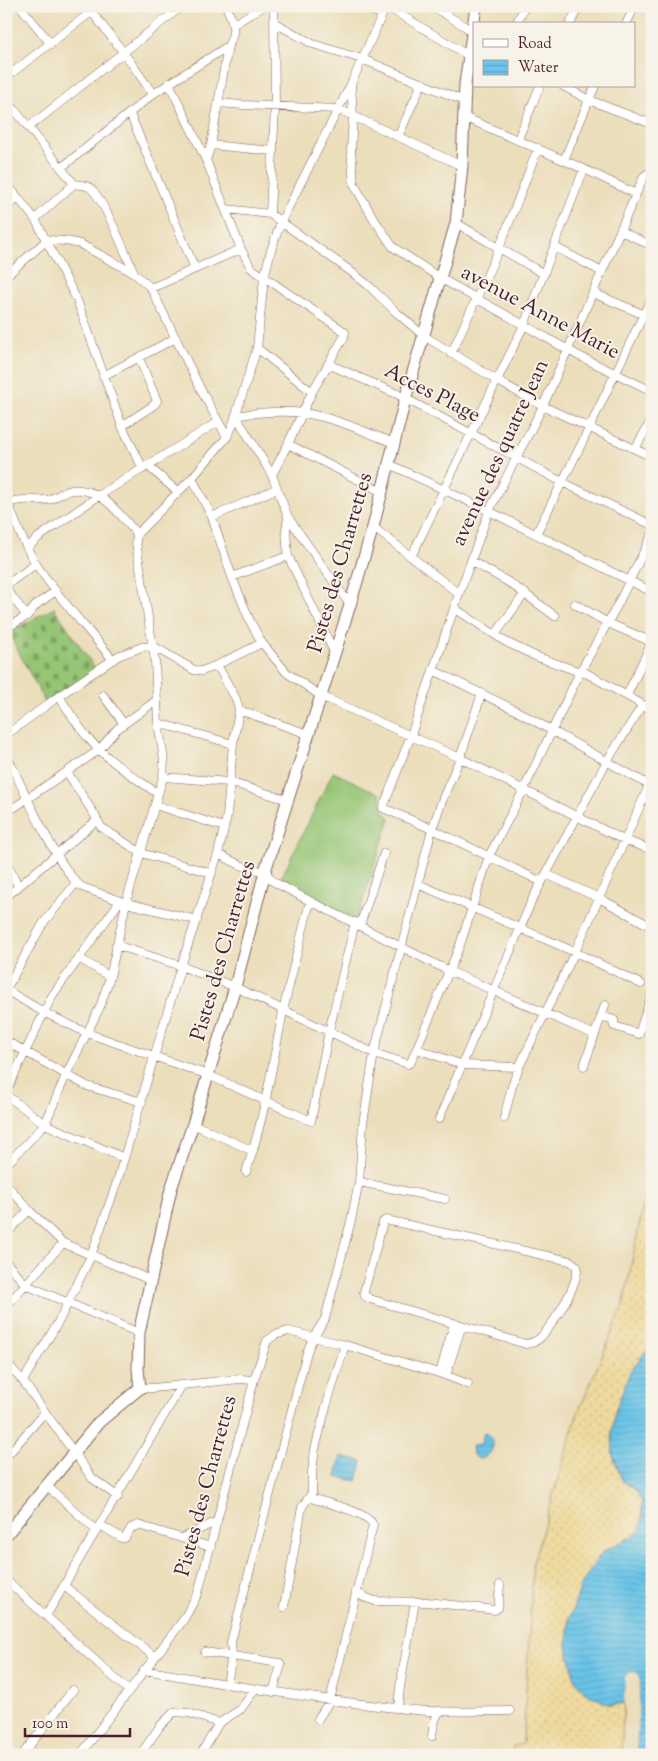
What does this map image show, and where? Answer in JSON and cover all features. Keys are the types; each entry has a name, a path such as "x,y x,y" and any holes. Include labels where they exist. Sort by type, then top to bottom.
{"main road":[{"name":"Pistes des Charrettes","path":"474,22 476,6"},
{"name":"Pistes des Charrettes","path":"140,1388 138,1369 139,1333 171,1189 235,988 265,872 350,605 382,492 405,400 456,224 462,166 464,101 473,32"},
{"path":"6,1535 99,1422 140,1388"}],"street":[{"path":"20,6 50,44"},
{"path":"13,72 50,44 89,9 99,6"},
{"path":"28,127 182,6"},
{"path":"206,160 212,145 228,46 233,38 234,24 226,6"},
{"path":"234,24 264,6"},
{"path":"270,214 275,106 274,6"},
{"path":"359,6 385,9 469,56"},
{"path":"432,6 473,32"},
{"path":"517,22 524,6"},
{"path":"571,22 579,6"},
{"path":"627,22 635,6"},
{"path":"89,9 153,94"},
{"path":"136,534 192,478 227,437 236,416 257,348 264,278 281,222 338,109 385,9"},
{"path":"275,23 314,44 362,59 464,101"},
{"path":"61,168 153,94 228,46"},
{"path":"169,83 206,160 241,249 251,268 344,331 344,337 312,392 272,475"},
{"path":"398,137 422,83"},
{"name":"avenue Anne Marie","path":"350,84 353,116 352,167 354,184 376,223 393,248 440,278 579,356 652,391"},
{"path":"518,139 539,88"},
{"path":"567,88 589,100 651,120"},
{"path":"564,160 594,88"},
{"path":"6,99 74,184 89,187 95,194 134,273"},
{"path":"219,103 338,109 462,166"},
{"path":"130,114 195,269"},
{"path":"464,116 636,194"},
{"path":"212,145 273,151"},
{"path":"451,354 499,249 538,148"},
{"path":"411,557 524,325 584,169"},
{"name":"avenue des quatre Jean","path":"432,829 387,812 382,808 411,735 458,594 489,511 543,406 636,194 649,175"},
{"path":"6,183 35,220 77,300 122,426 145,468 178,492"},
{"path":"35,220 74,184"},
{"path":"6,208 18,198"},
{"path":"226,209 270,214 363,280 410,325 451,354 543,406 652,457"},
{"path":"456,224 544,274"},
{"path":"621,231 652,246"},
{"path":"6,276 47,240 74,242 134,273 152,288 227,437"},
{"path":"554,248 602,272"},
{"path":"152,288 241,249"},
{"path":"593,293 652,318"},
{"path":"536,534 616,374 652,297"},
{"path":"103,376 176,338"},
{"path":"257,348 312,392"},
{"path":"122,426 154,405 157,401 138,358"},
{"name":"Acces Plage","path":"328,364 392,392 562,482 652,525"},
{"path":"236,416 254,414 311,414 394,443"},
{"path":"236,416 272,475 288,517 350,605"},
{"path":"635,449 652,419"},
{"path":"27,548 39,537 100,495 218,422"},
{"path":"288,444 382,492"},
{"path":"388,464 489,511 652,592"},
{"path":"192,478 212,517 232,577 250,621 262,643 287,674 321,696 460,758 624,840 652,850"},
{"path":"6,1165 45,1124 100,1007 110,977 123,902 141,853 155,805 163,777 164,760 158,723 155,660 136,534 100,495 89,491 75,489 66,491 51,499 7,502 36,564 113,660"},
{"path":"212,517 276,489"},
{"path":"288,517 286,530 288,556 335,655"},
{"path":"372,527 458,594"},
{"path":"116,945 181,966 235,988 284,1009 374,1053 408,1064 414,1059 473,908 490,856 524,789 551,729 652,536"},
{"path":"232,577 288,556"},
{"path":"470,561 492,572 525,593 555,616"},
{"path":"6,585 36,564"},
{"path":"6,589 27,616"},
{"path":"6,628 27,616 37,604 56,591"},
{"path":"495,635 525,593"},
{"path":"574,604 608,623 652,642 627,695"},
{"path":"454,608 495,635 535,656 586,673 652,710"},
{"path":"6,735 58,696 130,651 153,646 194,670 202,671 262,643"},
{"path":"23,1381 60,1319 91,1256 142,1102 181,966 218,854 228,804 238,710 236,698 217,665"},
{"path":"432,670 482,693 551,729 650,787 624,840 576,952 519,1067 504,1118"},
{"path":"227,1684 232,1656 230,1648 233,1632 307,1352 328,1309 351,1221 359,1182 363,1124 374,1053 401,946 432,829 460,758 482,693"},
{"path":"103,695 124,724"},
{"path":"58,696 88,738 111,761 158,794"},
{"path":"6,813 100,750 109,737 157,700"},
{"path":"439,1119 520,928 542,882 607,761 642,706"},
{"path":"238,710 308,734"},
{"path":"158,723 233,744"},
{"path":"6,754 56,854 76,883 123,902 197,920"},
{"path":"67,772 94,814 96,821 105,831 141,853 211,873"},
{"path":"163,777 229,782 288,800"},
{"path":"155,805 224,827"},
{"path":"6,897 96,821"},
{"path":"432,829 542,882"},
{"path":"76,883 44,922 6,989 45,1013 87,1033 208,1075 311,1121 328,1031 357,924 384,853"},
{"path":"218,854 240,865 265,872 274,882 448,971 595,1035"},
{"path":"6,861 18,886"},
{"path":"546,874 599,898 652,927"},
{"path":"418,884 576,952 642,984"},
{"path":"246,1172 254,1151 284,1009 310,901"},
{"path":"123,902 52,996 6,1094 45,1124 124,1158"},
{"path":"79,958 110,977"},
{"path":"601,1016 614,1020 614,1026 639,1034 652,993"},
{"path":"584,1066 605,1005"},
{"path":"6,1041 87,1086 142,1102"},
{"path":"417,1049 463,1065 519,1067"},
{"path":"193,1124 254,1151"},
{"path":"359,1182 445,1199"},
{"path":"6,1184 29,1210 63,1243 150,1280"},
{"path":"6,1234 29,1210"},
{"path":"386,1220 561,1258 576,1264 576,1278 568,1296 541,1337 532,1343 526,1344 458,1324 366,1296 364,1292 383,1222 386,1220"},
{"path":"6,1306 63,1243"},
{"path":"6,1262 26,1285 139,1333"},
{"path":"443,1374 458,1324"},
{"path":"254,1380 270,1338 281,1332 288,1331 345,1345 443,1374 468,1384"},
{"path":"284,1607 302,1507 310,1498 315,1449 345,1345"},
{"path":"6,1362 23,1381 92,1478 118,1497"},
{"name":"Pistes des Charrettes","path":"80,1755 191,1608 198,1593 254,1380 240,1379 140,1388"},
{"path":"46,1616 118,1497 182,1385"},
{"path":"6,1457 45,1412"},
{"path":"47,1486 99,1528 122,1538 138,1525 210,1547"},
{"path":"310,1498 350,1510 372,1522 371,1533 330,1700 318,1720"},
{"path":"182,1538 217,1521"},
{"path":"6,1580 129,1691"},
{"path":"356,1592 375,1602 415,1602 495,1610 498,1608 500,1585"},
{"path":"64,1586 155,1657"},
{"path":"398,1708 415,1602"},
{"path":"205,1652 280,1663 273,1692"},
{"path":"144,1670 273,1692 398,1708 439,1711 510,1710"},
{"path":"200,1755 219,1723 241,1709 255,1689"},
{"path":"22,1755 73,1690"},
{"path":"432,1736 439,1711"},
{"path":"140,1755 164,1721 174,1712 189,1713 219,1723"}],"sand":[{"path":"652,1160 652,1344 631,1370 612,1432 613,1455 622,1480 636,1490 642,1502 640,1531 603,1551 569,1620 567,1646 576,1682 587,1694 611,1705 624,1703 621,1755 513,1755 513,1746 523,1744 533,1563 577,1415 623,1307"}],"green space":[{"path":"54,608 96,670 46,704 8,632"},
{"path":"333,772 380,794 383,810 390,818 357,920 280,880"}],"water":[{"path":"652,1344 652,1755 636,1755 639,1676 636,1673 630,1672 626,1675 624,1703 611,1705 587,1694 576,1682 567,1646 569,1620 582,1583 603,1551 640,1531 642,1502 636,1490 622,1480 613,1455 612,1432 616,1408 631,1370"},
{"path":"484,1432 492,1438 493,1447 488,1455 479,1459 473,1455 472,1447 481,1444"},
{"path":"341,1456 362,1461 357,1481 336,1477"}],"pier":[{"path":"628,1673 637,1673 640,1680 636,1755 633,1755 638,1680 634,1674 629,1675 627,1678 627,1703 624,1705 625,1677"}]}
